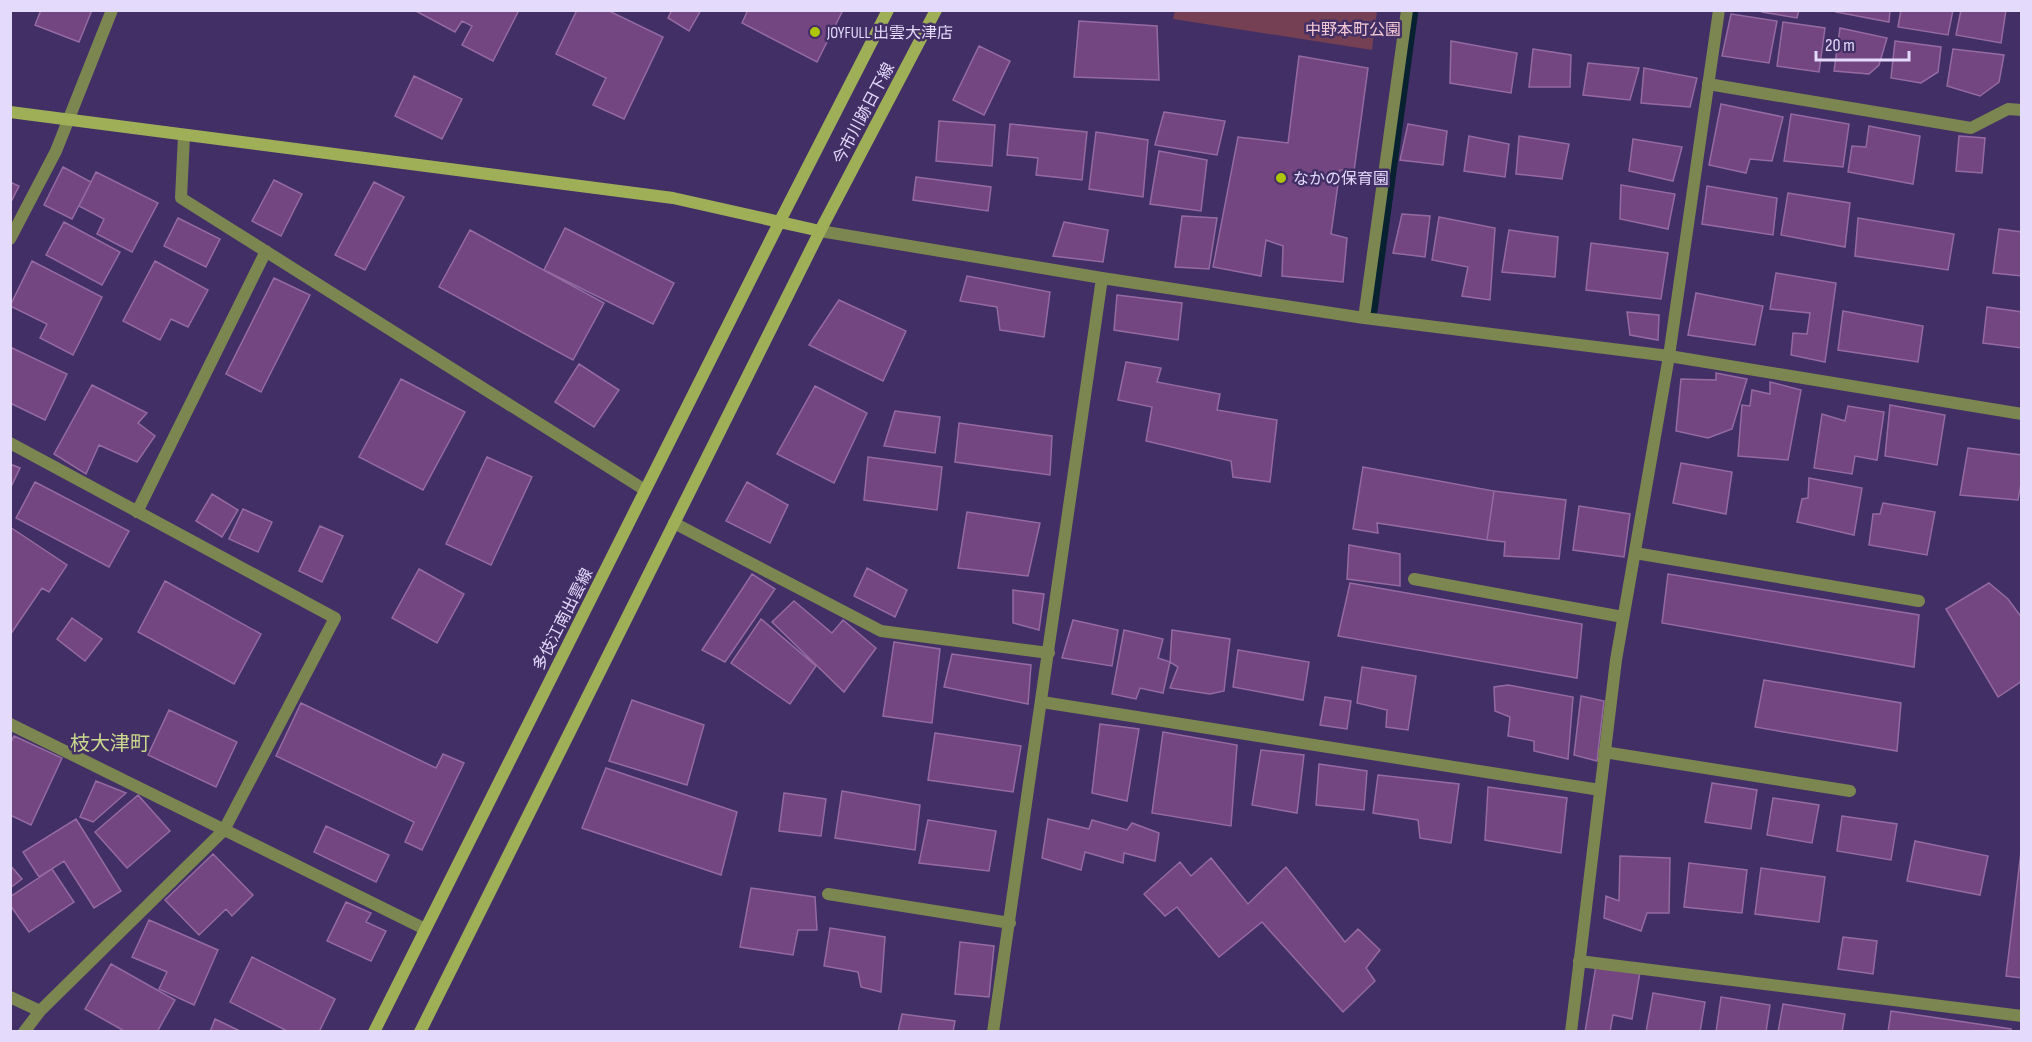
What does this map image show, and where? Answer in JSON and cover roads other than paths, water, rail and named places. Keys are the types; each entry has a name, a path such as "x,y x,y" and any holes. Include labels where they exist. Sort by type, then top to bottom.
{"main road":[{"name":"多伎江南出雲線","path":"374,1032 888,10"},
{"name":"今市川跡日下線","path":"820,231 936,10"},
{"path":"10,112 673,198 820,231 420,1032"}],"street":[{"path":"10,239 56,151 112,10"},
{"path":"1364,318 1407,10"},
{"path":"1571,1032 1604,752 1623,617 1669,356 1719,10"},
{"path":"1708,84 1971,128 2008,109 2022,111"},
{"path":"184,136 181,198 645,490"},
{"path":"820,231 1102,278 1364,318 1669,356 2022,414"},
{"path":"137,512 266,251"},
{"path":"993,1032 1102,278"},
{"path":"10,443 335,618 224,830 40,1011 24,1032"},
{"path":"674,523 881,631 1049,653"},
{"path":"1635,553 1919,601"},
{"path":"1414,579 1623,617"},
{"path":"1042,702 1600,790"},
{"path":"10,724 425,929"},
{"path":"1604,752 1850,791"},
{"path":"828,894 1010,923"},
{"path":"1579,961 2022,1016"},
{"path":"10,998 40,1011"}],"waterway":[{"path":"1373,311 1414,10"}],"place":[{"name":"JOYFULL 出雲大津店","path":"815,32"},
{"name":"なかの保育園","path":"1281,178"}],"district":[{"name":"枝大津町","path":"110,743"}],"park label":[{"name":"中野本町公園","path":"1353,29"}]}
